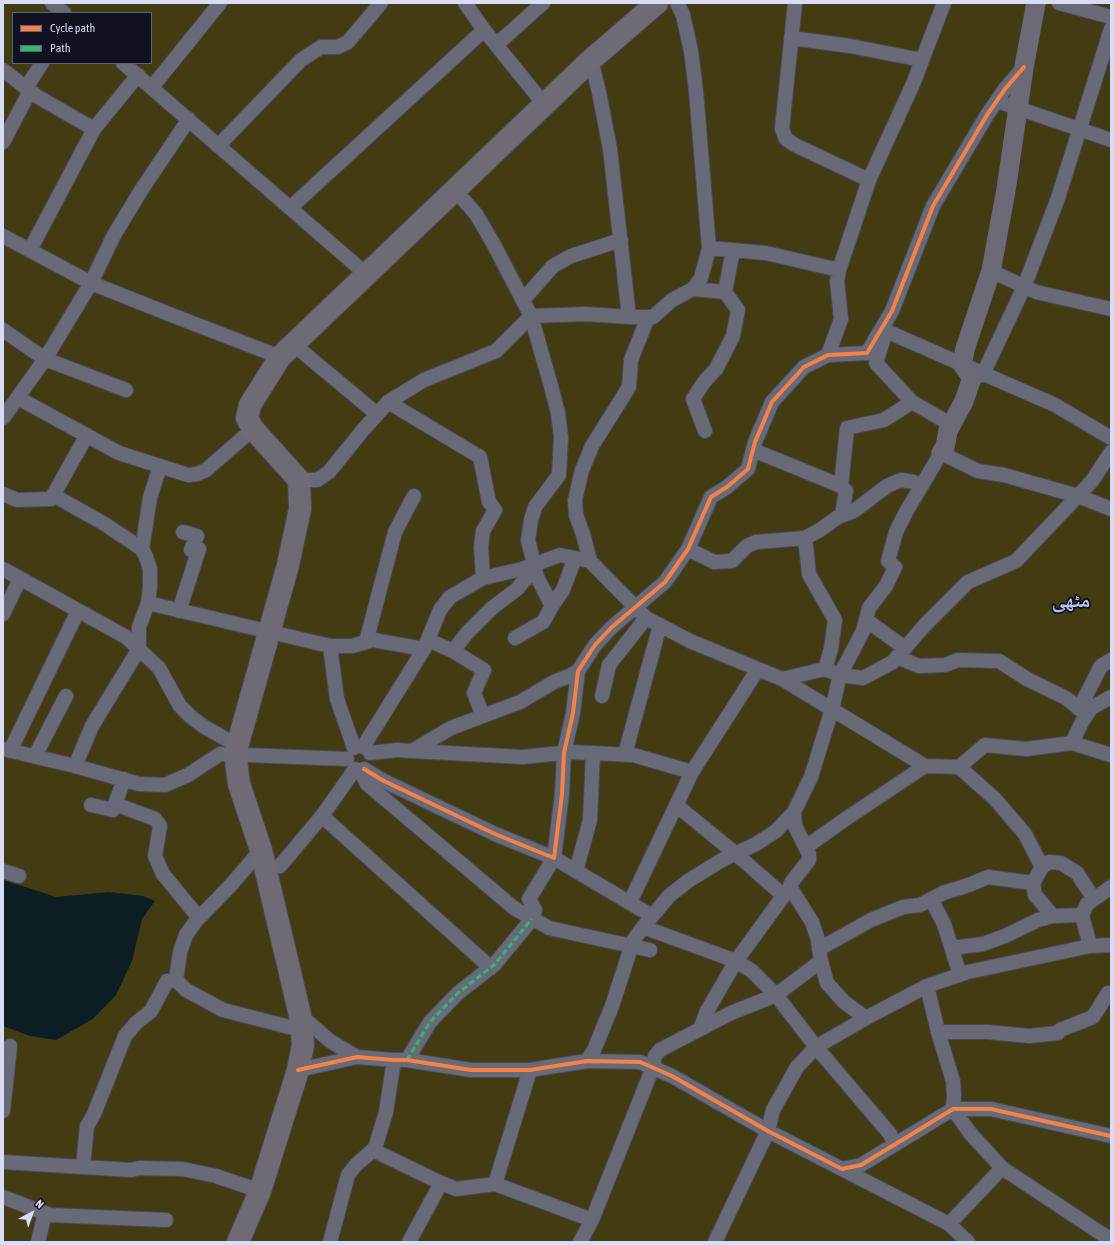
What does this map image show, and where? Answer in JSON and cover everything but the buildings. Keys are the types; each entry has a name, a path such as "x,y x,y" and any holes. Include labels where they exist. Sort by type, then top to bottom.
{"main road":[{"path":"238,1242 260,1191 298,1070 303,1045 301,1023 263,859 239,784 237,750 288,565 300,509 299,480 252,429 247,418 250,405 286,350 591,60 657,3"}],"street":[{"path":"52,3 63,12"},
{"path":"152,87 220,3"},
{"path":"218,146 301,60 321,47 338,47 348,42 381,3"},
{"path":"465,3 484,30 544,104"},
{"path":"496,45 543,3"},
{"path":"299,480 316,480 329,472 388,402 424,380 496,351 531,316 586,314 653,317 672,300 693,289 701,278 709,248 691,51 683,15 677,3"},
{"path":"796,3 782,129 786,139 795,145 869,180"},
{"path":"828,355 841,319 837,281 869,180 913,84 944,3"},
{"path":"972,372 966,349 991,271 1006,190 1024,67 1036,3"},
{"path":"1059,3 1111,17"},
{"path":"587,1061 594,1050 612,1006 632,946 643,927 652,916 669,896 688,881 722,860 756,844 776,831 794,812 811,777 832,709 840,675 863,630 869,608 886,586 895,567 888,561 896,532 945,447 948,431 964,401 972,372 1024,287 1058,198 1111,29"},
{"path":"290,208 484,30"},
{"path":"791,38 850,46 922,60"},
{"path":"591,60 610,149 629,317"},
{"path":"3,142 41,64"},
{"path":"124,64 189,118 218,146 366,274"},
{"path":"952,425 912,402 876,363 884,330 933,206 987,115 1024,67"},
{"path":"3,70 38,97 94,129"},
{"path":"30,250 94,129 138,75"},
{"path":"997,101 1111,140"},
{"path":"3,418 45,359 91,283 118,228 189,118"},
{"path":"455,190 476,214 531,316 552,386 558,413 561,437 559,475 535,507 531,520 528,540 537,577 552,606"},
{"path":"3,236 91,283 164,312 286,350 377,414"},
{"path":"523,300 553,266 571,256 621,240"},
{"path":"709,248 766,253 840,270"},
{"path":"705,431 693,399 704,382 716,369 733,336 738,310 725,292 733,250"},
{"path":"991,271 1036,292 1111,309"},
{"path":"693,289 725,292"},
{"path":"648,317 631,360 629,387 592,446 582,470 576,500 576,515 590,561 646,618 690,641 782,679 925,766 959,767 1000,805 1025,834 1042,866"},
{"path":"3,330 45,359 126,390"},
{"path":"330,1242 348,1175 356,1165 375,1148 401,1060 430,1022 458,993 491,968 532,919 535,910 529,899 554,858 562,794 564,754 574,713 578,671 594,645 612,626 665,582 688,549 711,497 727,487 748,469 755,442 772,402 804,368 828,355 867,354 884,330"},
{"path":"884,330 972,372 1056,405 1111,438"},
{"path":"18,398 119,453 188,475 197,474 206,470 252,429"},
{"path":"388,402 480,456 489,502 495,510 483,531 481,547 483,578"},
{"path":"841,486 847,428 884,420 912,402"},
{"path":"3,494 17,500 51,499 87,435"},
{"path":"753,450 841,486 846,491 842,515"},
{"path":"782,679 825,669 840,675 863,678 893,662 924,626 968,582 1016,560 1092,481 1111,452"},
{"path":"941,453 978,471 1004,475 1078,496 1111,509"},
{"path":"142,549 150,498 160,466"},
{"path":"688,549 714,562 732,560 747,546 756,542 805,538 820,530 838,517 854,511 887,486 901,480 914,482 920,488"},
{"path":"53,495 103,523 142,549 150,569 148,603 139,627 139,649 92,726 75,766"},
{"path":"366,642 395,532 414,496"},
{"path":"179,611 199,549 191,550 197,536 184,532"},
{"path":"805,538 809,574 835,620 831,649 825,669"},
{"path":"176,980 180,952 186,935 199,918 230,886 263,859 280,866 322,816 359,759 426,644 440,610 450,597 483,578 534,566 560,555 590,561"},
{"path":"515,638 543,622 563,590 574,558"},
{"path":"453,651 467,633 492,608 517,589 534,566"},
{"path":"3,569 126,637 159,668 180,706 191,717 237,750"},
{"path":"3,614 20,579"},
{"path":"148,603 330,646 352,646 373,640 426,644 453,651 484,670 474,693 483,716"},
{"path":"78,611 6,750 75,766 139,784 164,786 188,775 220,754 237,750 327,759 359,759 397,750 523,757 564,754 571,752 625,754 692,772"},
{"path":"602,696 609,665 646,618"},
{"path":"866,620 901,652 919,666 945,665 958,660 999,661 1027,680 1066,698 1083,712"},
{"path":"625,754 660,625"},
{"path":"330,646 337,699 367,784 514,908 532,919 549,928 650,950"},
{"path":"1072,743 1102,666 1111,660"},
{"path":"630,902 692,772 758,668"},
{"path":"412,751 451,728 520,702 554,682 578,671"},
{"path":"35,756 66,696"},
{"path":"1083,712 1111,697"},
{"path":"959,767 985,745 1026,749 1072,743 1111,755"},
{"path":"576,871 590,820 593,753"},
{"path":"359,759 382,780 496,834 554,858 652,916"},
{"path":"806,847 925,766"},
{"path":"91,804 113,810 124,780"},
{"path":"115,804 156,819 160,826 155,856 164,874 199,918"},
{"path":"676,805 736,854 787,892 812,922 818,940 827,983 844,1002 866,1018"},
{"path":"700,1029 707,1011 736,961 809,860 809,854 795,826 794,812"},
{"path":"322,816 491,968"},
{"path":"1053,916 1035,896 1033,882 1042,866 1048,862 1061,863 1078,874 1094,899"},
{"path":"3,871 19,876"},
{"path":"580,1242 592,1220 653,1067 655,1056 660,1050 731,1013 776,995 820,955 871,920 903,907 920,905 943,892 969,885 988,877 1033,882"},
{"path":"1090,946 1082,915 1087,904 1111,887"},
{"path":"931,899 944,924 960,975"},
{"path":"952,948 983,944 1005,936 1038,920 1053,916 1082,915"},
{"path":"643,927 736,961 752,971 776,995 816,1047 890,1134 895,1144"},
{"path":"714,1242 768,1131 773,1110 797,1068 816,1047 866,1018 927,986 968,972 1090,946 1111,945"},
{"path":"176,980 186,990 223,1010 301,1023 357,1057"},
{"path":"83,1166 87,1126 94,1114 125,1036 151,1011 167,981 176,980"},
{"path":"927,986 938,1032 953,1081 953,1109 970,1133 1002,1168 1111,1240"},
{"path":"938,1032 988,1032 1029,1036 1058,1033 1060,1030 1093,1017 1108,993 1111,993"},
{"path":"3,1106 10,1046"},
{"path":"298,1070 357,1057 401,1060 471,1070 530,1070 587,1061 640,1062 672,1076 768,1131 949,1224 968,1242"},
{"path":"495,1184 530,1070"},
{"path":"842,1169 861,1165 953,1109 990,1110 1111,1136"},
{"path":"375,1148 377,1152 441,1183 456,1188 495,1184 592,1220"},
{"path":"3,1162 131,1170 139,1168 183,1169 216,1176 260,1191"},
{"path":"949,1224 1002,1168"},
{"path":"410,1242 441,1183"},
{"path":"3,1198 50,1215 166,1220"},
{"path":"38,1242 45,1213"}],"shaded area":[{"path":"3,3 1111,3 1111,1242 3,1242"}],"water":[{"path":"3,880 56,897 109,892 143,896 155,901 142,919 132,961 116,995 93,1019 56,1040 30,1036 3,1026"}],"marked path":[{"path":"407,1060 430,1022 458,993 494,965 532,919"}],"cycle path":[{"path":"364,769 382,780 495,834 554,858 562,794 564,753 573,713 578,671 595,645 612,627 665,582 688,549 711,497 727,487 748,469 755,442 772,402 804,367 828,355 867,353 892,311 933,206 987,115 1005,89 1024,67"},
{"path":"298,1070 357,1057 407,1060 471,1070 530,1070 587,1061 640,1062 672,1076 768,1131 842,1169 861,1165 953,1109 991,1109 1111,1136"}],"district":[{"name":"مٹھی","path":"1071,601"}]}
